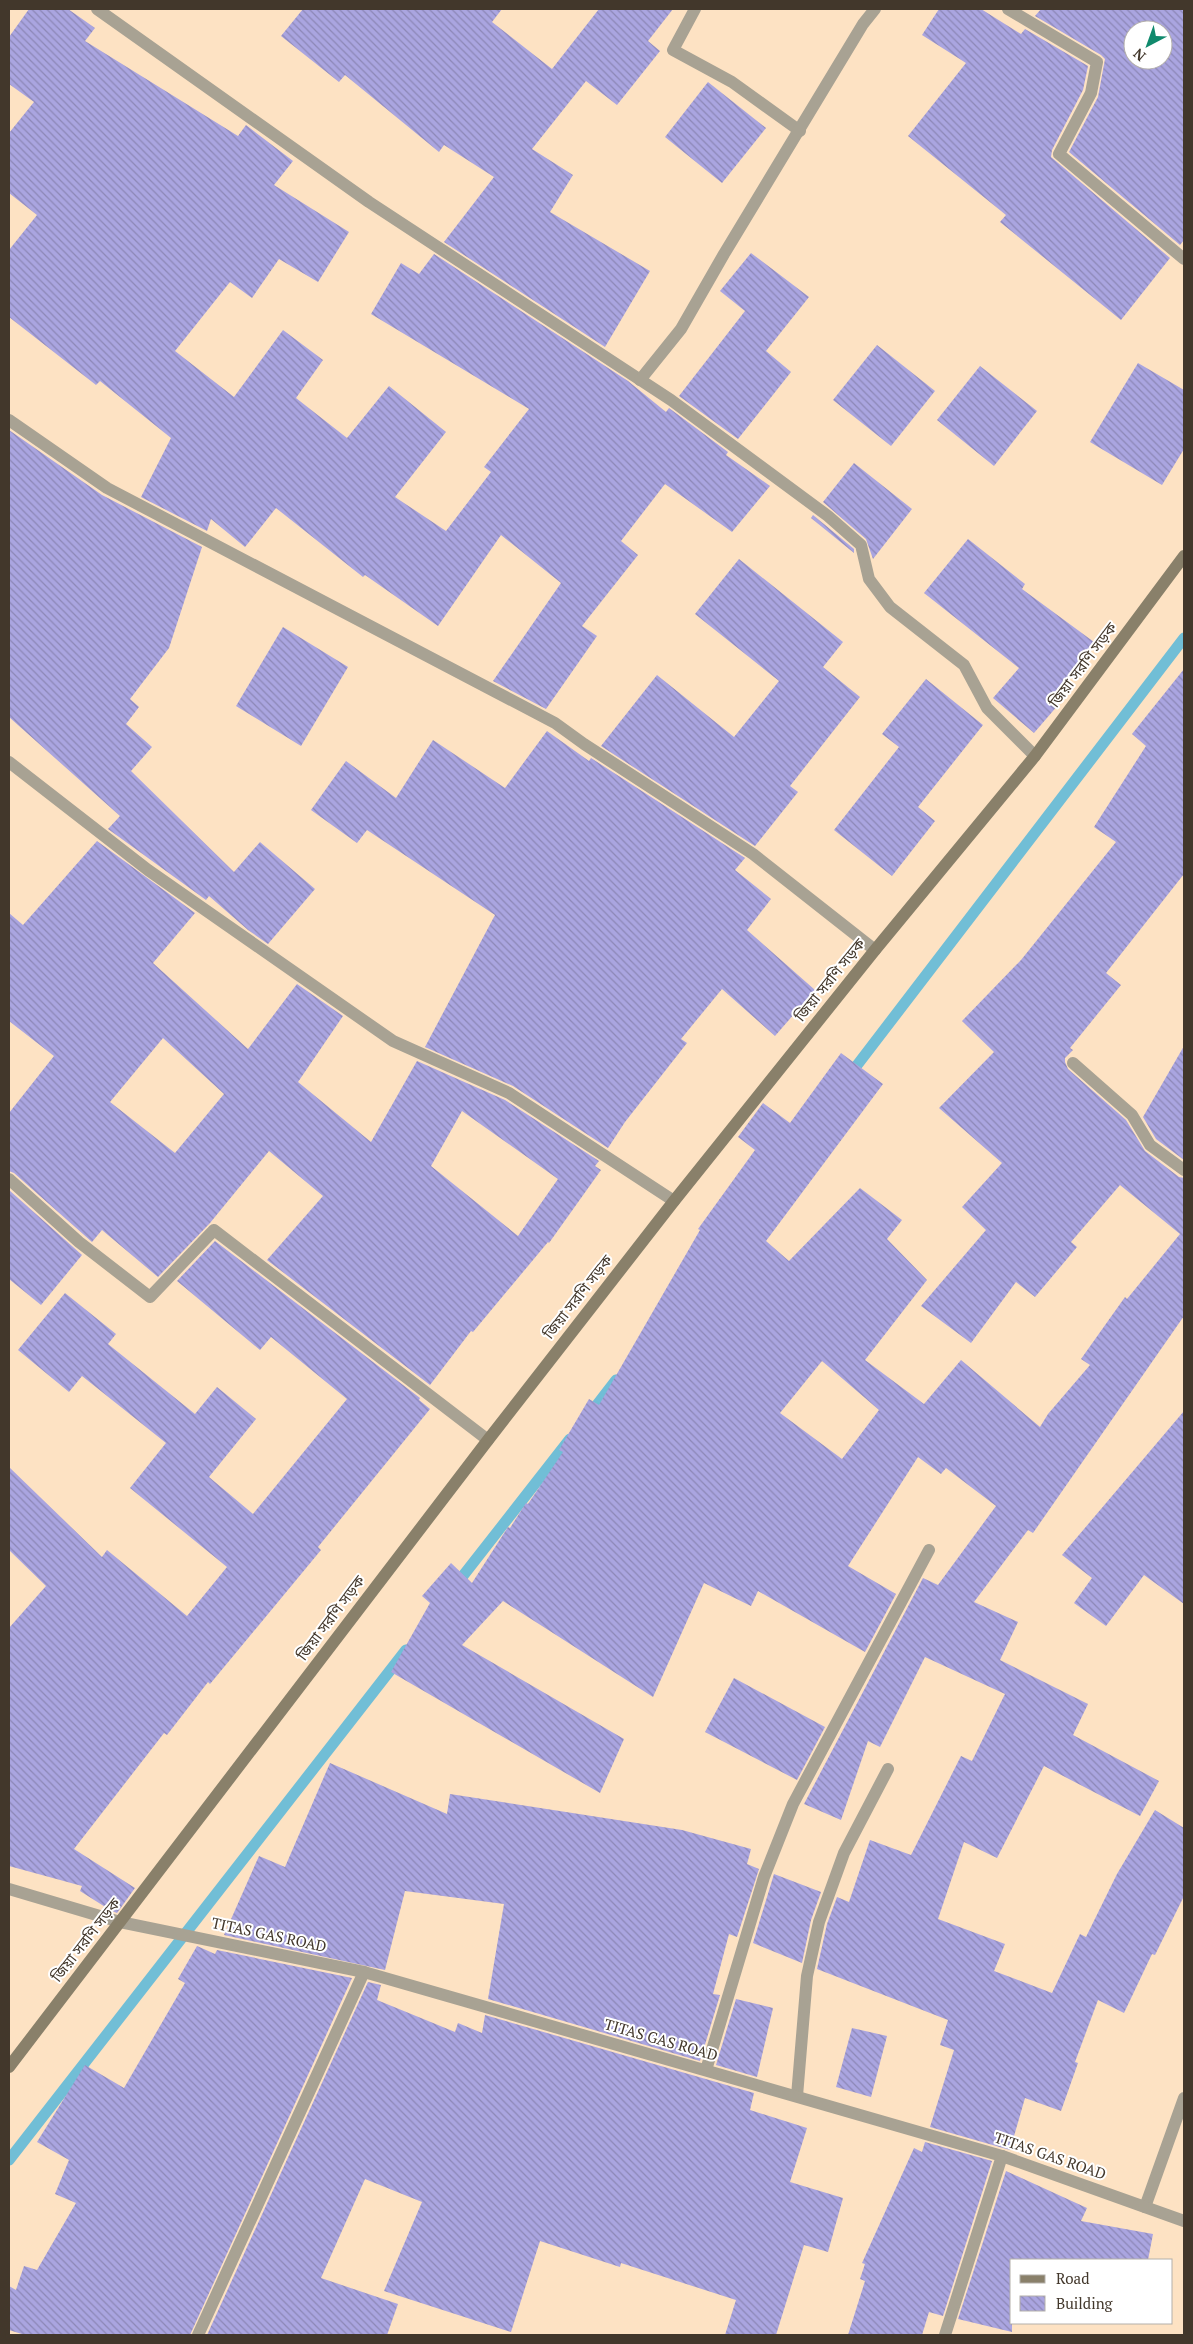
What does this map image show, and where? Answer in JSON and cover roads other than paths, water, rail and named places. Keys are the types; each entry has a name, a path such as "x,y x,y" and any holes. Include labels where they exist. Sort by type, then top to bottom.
{"main road":[{"name":"জিয়া সরণি সড়ক","path":"9,2067 488,1440 674,1201 874,950 1035,756 1184,556"}],"street":[{"path":"96,9 369,202 671,400 828,516 861,545 870,579 890,607 964,665 987,708 1035,756"},
{"path":"696,9 672,50 732,82 800,131"},
{"path":"640,380 681,330 724,254 875,9"},
{"path":"1008,9 1097,62 1091,93 1059,154 1184,259"},
{"path":"9,420 107,488 555,723 584,744 753,854 874,950"},
{"path":"9,762 148,870 393,1041 509,1093 674,1201"},
{"path":"1073,1063 1132,1115 1150,1145 1184,1170"},
{"path":"9,1179 79,1242 150,1297 214,1230 488,1440"},
{"path":"706,2070 764,1877 793,1804 929,1550"},
{"path":"797,2096 807,1976 819,1922 844,1853 888,1769"},
{"name":"TITAS GAS ROAD","path":"9,1889 120,1922 364,1972 1002,2156 1184,2222"},
{"path":"198,2335 364,1972"},
{"path":"1145,2207 1184,2098"},
{"path":"945,2335 1002,2156"}],"waterway":[{"path":"848,1077 1184,638"},
{"path":"589,1415 616,1380"},
{"path":"455,1586 570,1439"},
{"path":"9,2160 406,1650"}]}
